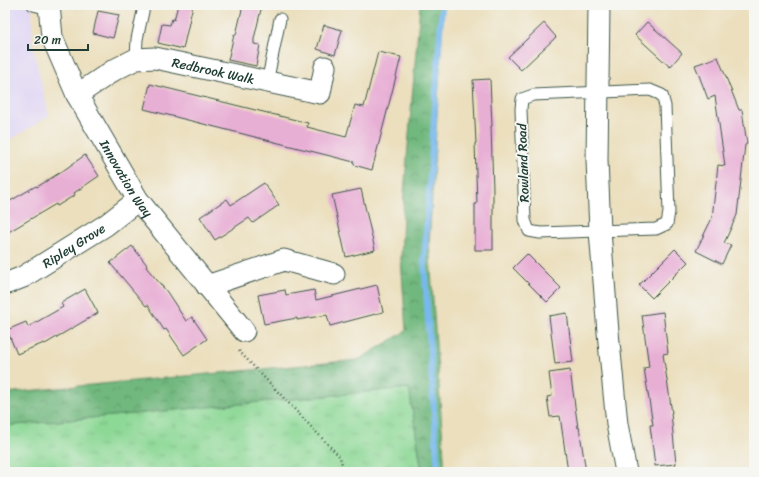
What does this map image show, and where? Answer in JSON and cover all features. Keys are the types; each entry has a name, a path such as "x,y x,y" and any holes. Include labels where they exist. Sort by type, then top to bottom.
{"street":[{"path":"599,5 597,160 600,231 617,424 626,472"},
{"name":"Innovation Way","path":"44,6 52,38 77,95 138,200 244,331"},
{"name":"Redbrook Walk","path":"77,95 114,70 136,59 155,58 267,83 320,93 325,67"},
{"name":"Ripley Grove","path":"5,284 30,273 106,225 138,200"},
{"path":"207,286 284,260 334,274"}],"lane":[{"path":"136,59 137,39 144,6"},
{"name":"Redbrook Walk","path":"267,83 280,19"},
{"name":"Rowland Road","path":"650,90 662,94 665,106 669,212 667,224 656,229 600,231 540,233 529,231 525,220 521,109 522,99 533,95 650,90"}],"path":[{"path":"244,331 230,342 340,457 344,472"}],"shaded area":[{"path":"5,5 32,5 32,42 49,116 5,143"}],"green space":[{"path":"420,5 444,5 429,243 445,472 422,472 409,388 5,426 5,393 358,360 406,331 401,259 404,193"},
{"path":"409,388 422,472 5,472 5,426"}],"building":[{"path":"178,5 193,5 183,49 158,43 162,24 170,25 172,19 174,20"},
{"path":"243,5 262,5 254,39 254,44 260,45 256,66 228,60"},
{"path":"98,11 119,15 113,38 93,33"},
{"path":"647,22 682,53 670,67 635,35"},
{"path":"544,23 556,37 521,70 508,57"},
{"path":"324,25 342,30 335,55 317,49"},
{"path":"378,52 401,57 372,170 354,165 354,162 144,109 150,84 308,123 307,127 346,137 355,105 364,107"},
{"path":"718,57 739,110 742,110 747,144 745,145 737,215 724,243 731,245 722,264 696,251 712,218 718,165 725,166 715,96 708,99 695,65"},
{"path":"490,79 493,250 475,250 475,204 477,204 473,80"},
{"path":"85,155 99,176 74,193 75,195 57,206 56,204 5,234 5,204 36,186 37,187"},
{"path":"264,183 279,205 253,223 249,218 215,240 200,217 227,199 231,205"},
{"path":"361,189 375,250 346,257 332,195"},
{"path":"132,246 147,265 146,267 167,292 186,321 192,317 207,339 184,355 166,329 164,330 148,305 146,306 110,263"},
{"path":"675,249 688,262 652,298 639,285"},
{"path":"527,254 561,288 547,302 513,268"},
{"path":"377,285 383,312 330,326 327,315 297,320 297,318 264,324 258,295 285,290 286,295 314,290 316,300"},
{"path":"85,289 98,313 45,344 44,343 17,354 7,330 26,322 28,327 63,307 61,303"},
{"path":"663,312 668,353 663,354 672,413 676,464 655,466 650,425 653,425 644,368 649,367 642,315"},
{"path":"567,313 573,362 555,364 549,316"},
{"path":"570,370 586,472 568,472 560,416 550,417 547,397 552,396 549,373"}],"waterway":[{"path":"438,472 424,261 442,5"}]}
